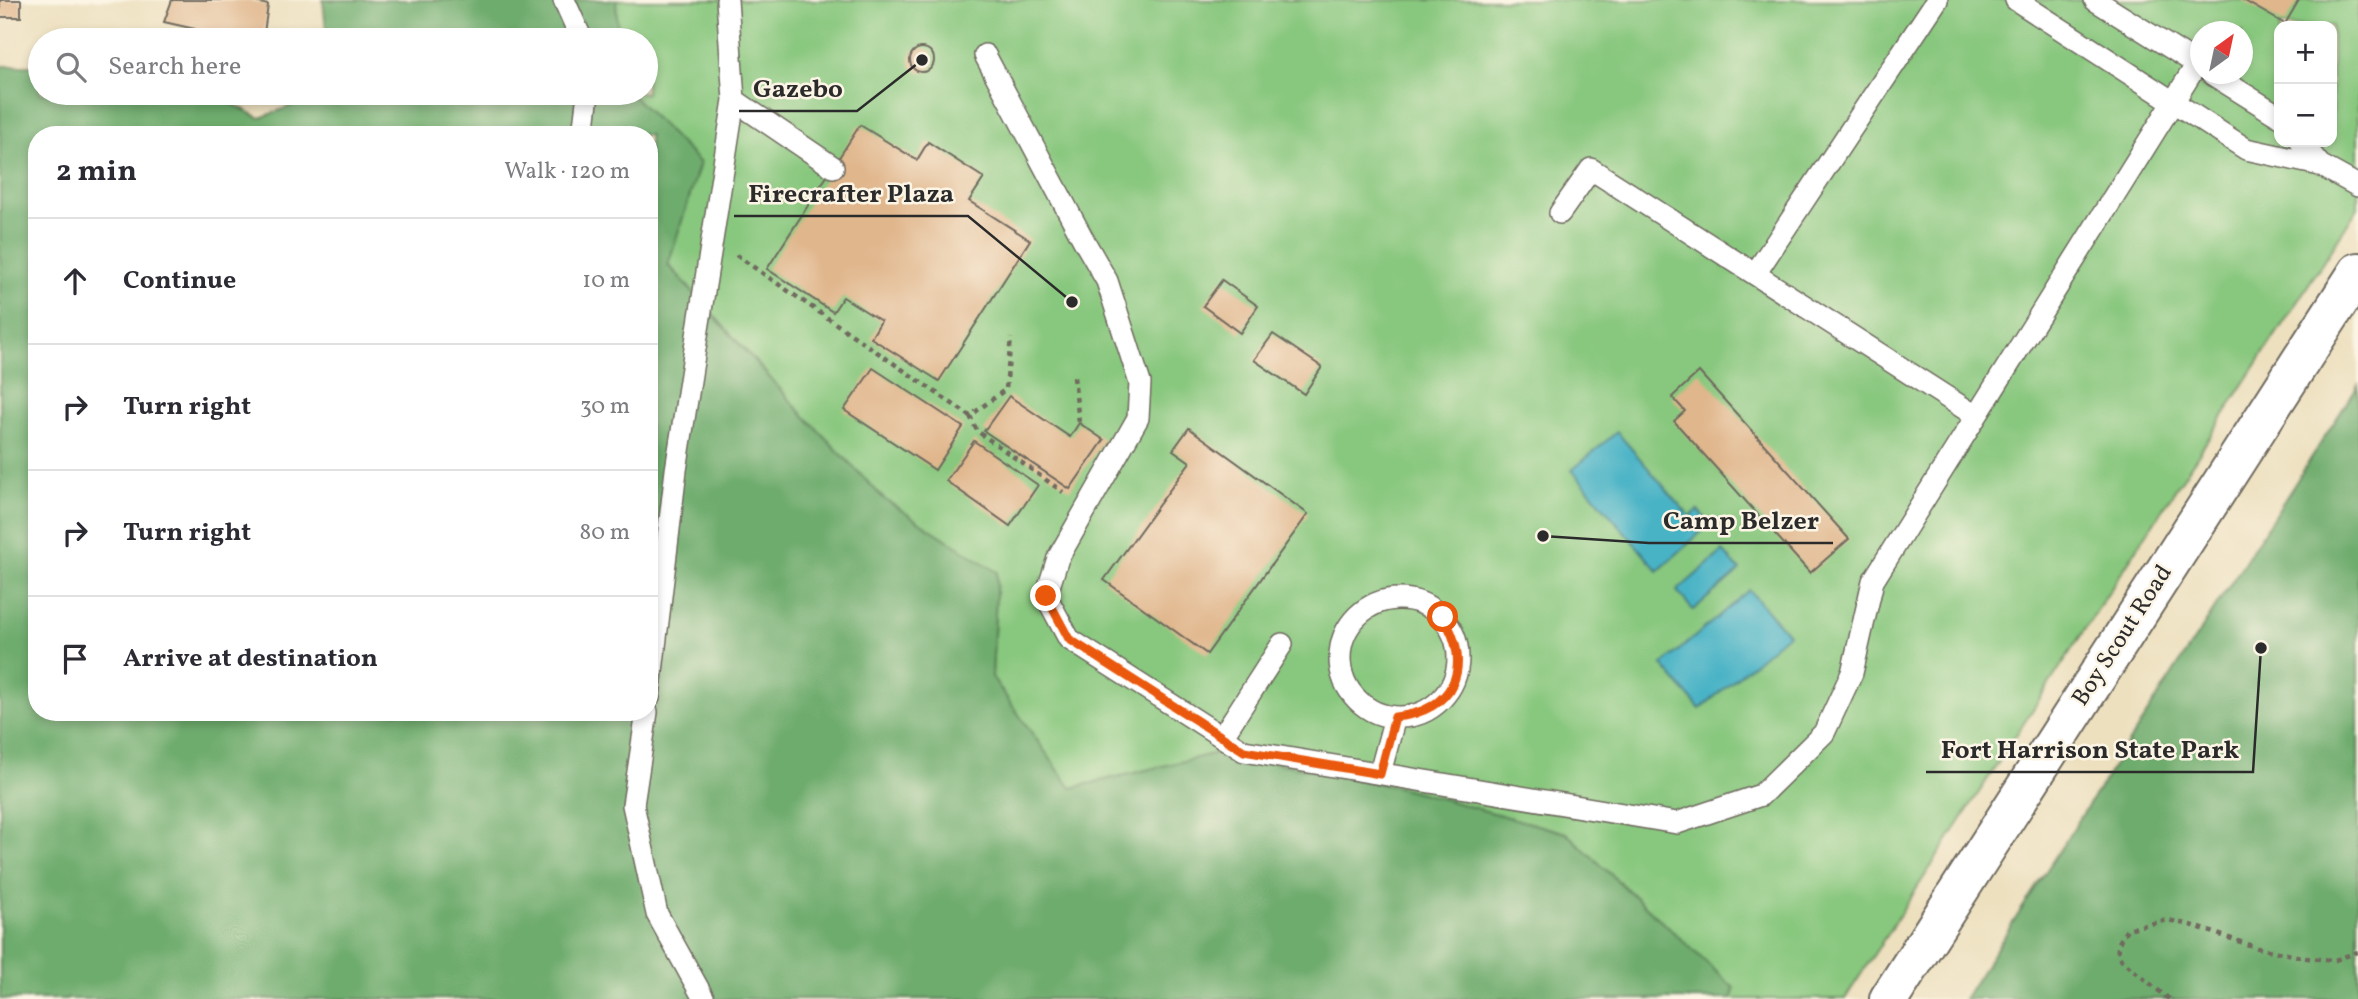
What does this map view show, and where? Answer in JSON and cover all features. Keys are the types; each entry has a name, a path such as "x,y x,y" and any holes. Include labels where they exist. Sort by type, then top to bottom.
{"street":[{"name":"Boy Scout Road","path":"1889,999 2358,272"}],"lane":[{"path":"564,0 577,28"},
{"path":"658,621 676,470 734,100 727,0"},
{"path":"1755,274 1937,0"},
{"path":"2016,0 2246,149 2320,165 2358,186"},
{"path":"2095,0 2190,60"},
{"path":"985,55 1107,281 1140,383 1138,418 1058,558 1046,596 1069,639 1244,751 1677,823 1761,795 1824,733 1852,673 1873,581 2173,102 2190,83"},
{"path":"2228,84 2274,113"},
{"path":"734,100 833,167"},
{"path":"584,126 587,105"},
{"path":"2305,147 2320,165"},
{"path":"1560,214 1591,169 1976,416"},
{"path":"1407,599 1427,605 1443,617 1454,635 1459,654 1456,674 1448,692 1434,706 1415,715 1395,717 1377,713 1361,703 1348,688 1341,671 1340,652 1345,634 1355,618 1370,606 1388,600 1407,599"},
{"path":"1222,737 1282,644"},
{"path":"1380,774 1395,717"},
{"path":"646,721 633,804 657,914 704,999"}],"path":[{"path":"712,239 970,416 977,430 1066,494"},
{"path":"970,416 1006,389 1011,338"},
{"path":"1074,377 1079,423"},
{"path":"2169,999 2118,954 2117,944 2127,929 2168,920 2258,948 2307,958 2335,960 2358,952"}],"green space":[{"path":"323,0 616,0 617,28 326,28"},
{"path":"616,0 2358,0 2358,208 1845,999 1732,999 1734,988 1566,833 1406,789 1221,752 1071,789 992,677 997,572 884,499 796,407 668,264 700,163 642,105 658,105 658,28 617,28"},
{"path":"0,66 28,66 28,105 235,105 260,118 293,105 642,105 700,163 668,265 796,407 884,499 997,572 992,677 1071,788 1221,752 1406,789 1566,833 1734,988 1732,999 0,999"},
{"path":"2358,385 2358,999 1964,999"}],"water":[{"path":"1617,432 1690,517 1698,510 1710,524 1658,571 1572,470"},
{"path":"1723,551 1740,570 1693,610 1677,591"},
{"path":"1749,590 1788,634 1700,709 1662,665"}],"building":[{"path":"0,0 21,0 21,17 0,17"},
{"path":"172,0 248,0 268,5 265,28 191,28 164,22"},
{"path":"2243,0 2299,0 2287,21 2280,21"},
{"path":"922,48 933,55 934,60 927,71 922,72 911,65 910,60 917,49"},
{"path":"860,125 917,160 928,142 984,178 969,201 1030,240 939,381 871,338 881,321 843,297 833,312 767,269"},
{"path":"1222,280 1258,306 1240,333 1203,306"},
{"path":"1273,334 1322,367 1304,394 1254,360"},
{"path":"873,368 963,427 935,470 844,410"},
{"path":"1699,372 1849,539 1810,573 1674,421 1685,411 1672,397"},
{"path":"1009,396 1070,437 1079,423 1104,440 1070,489 984,431"},
{"path":"1189,428 1308,514 1207,654 1104,580 1190,462 1173,450"},
{"path":"974,441 1038,485 1010,526 946,481"}],"place":[{"name":"Gazebo","path":"922,60"},
{"name":"Firecrafter Plaza","path":"1072,302"},
{"name":"Camp Belzer","path":"1543,536"},
{"name":"Fort Harrison State Park","path":"2261,648"}],"route":[{"path":"1046,596 1069,639 1244,751 1380,774 1395,717 1415,715 1434,706 1448,692 1456,674 1459,654 1454,635 1443,617"}]}
